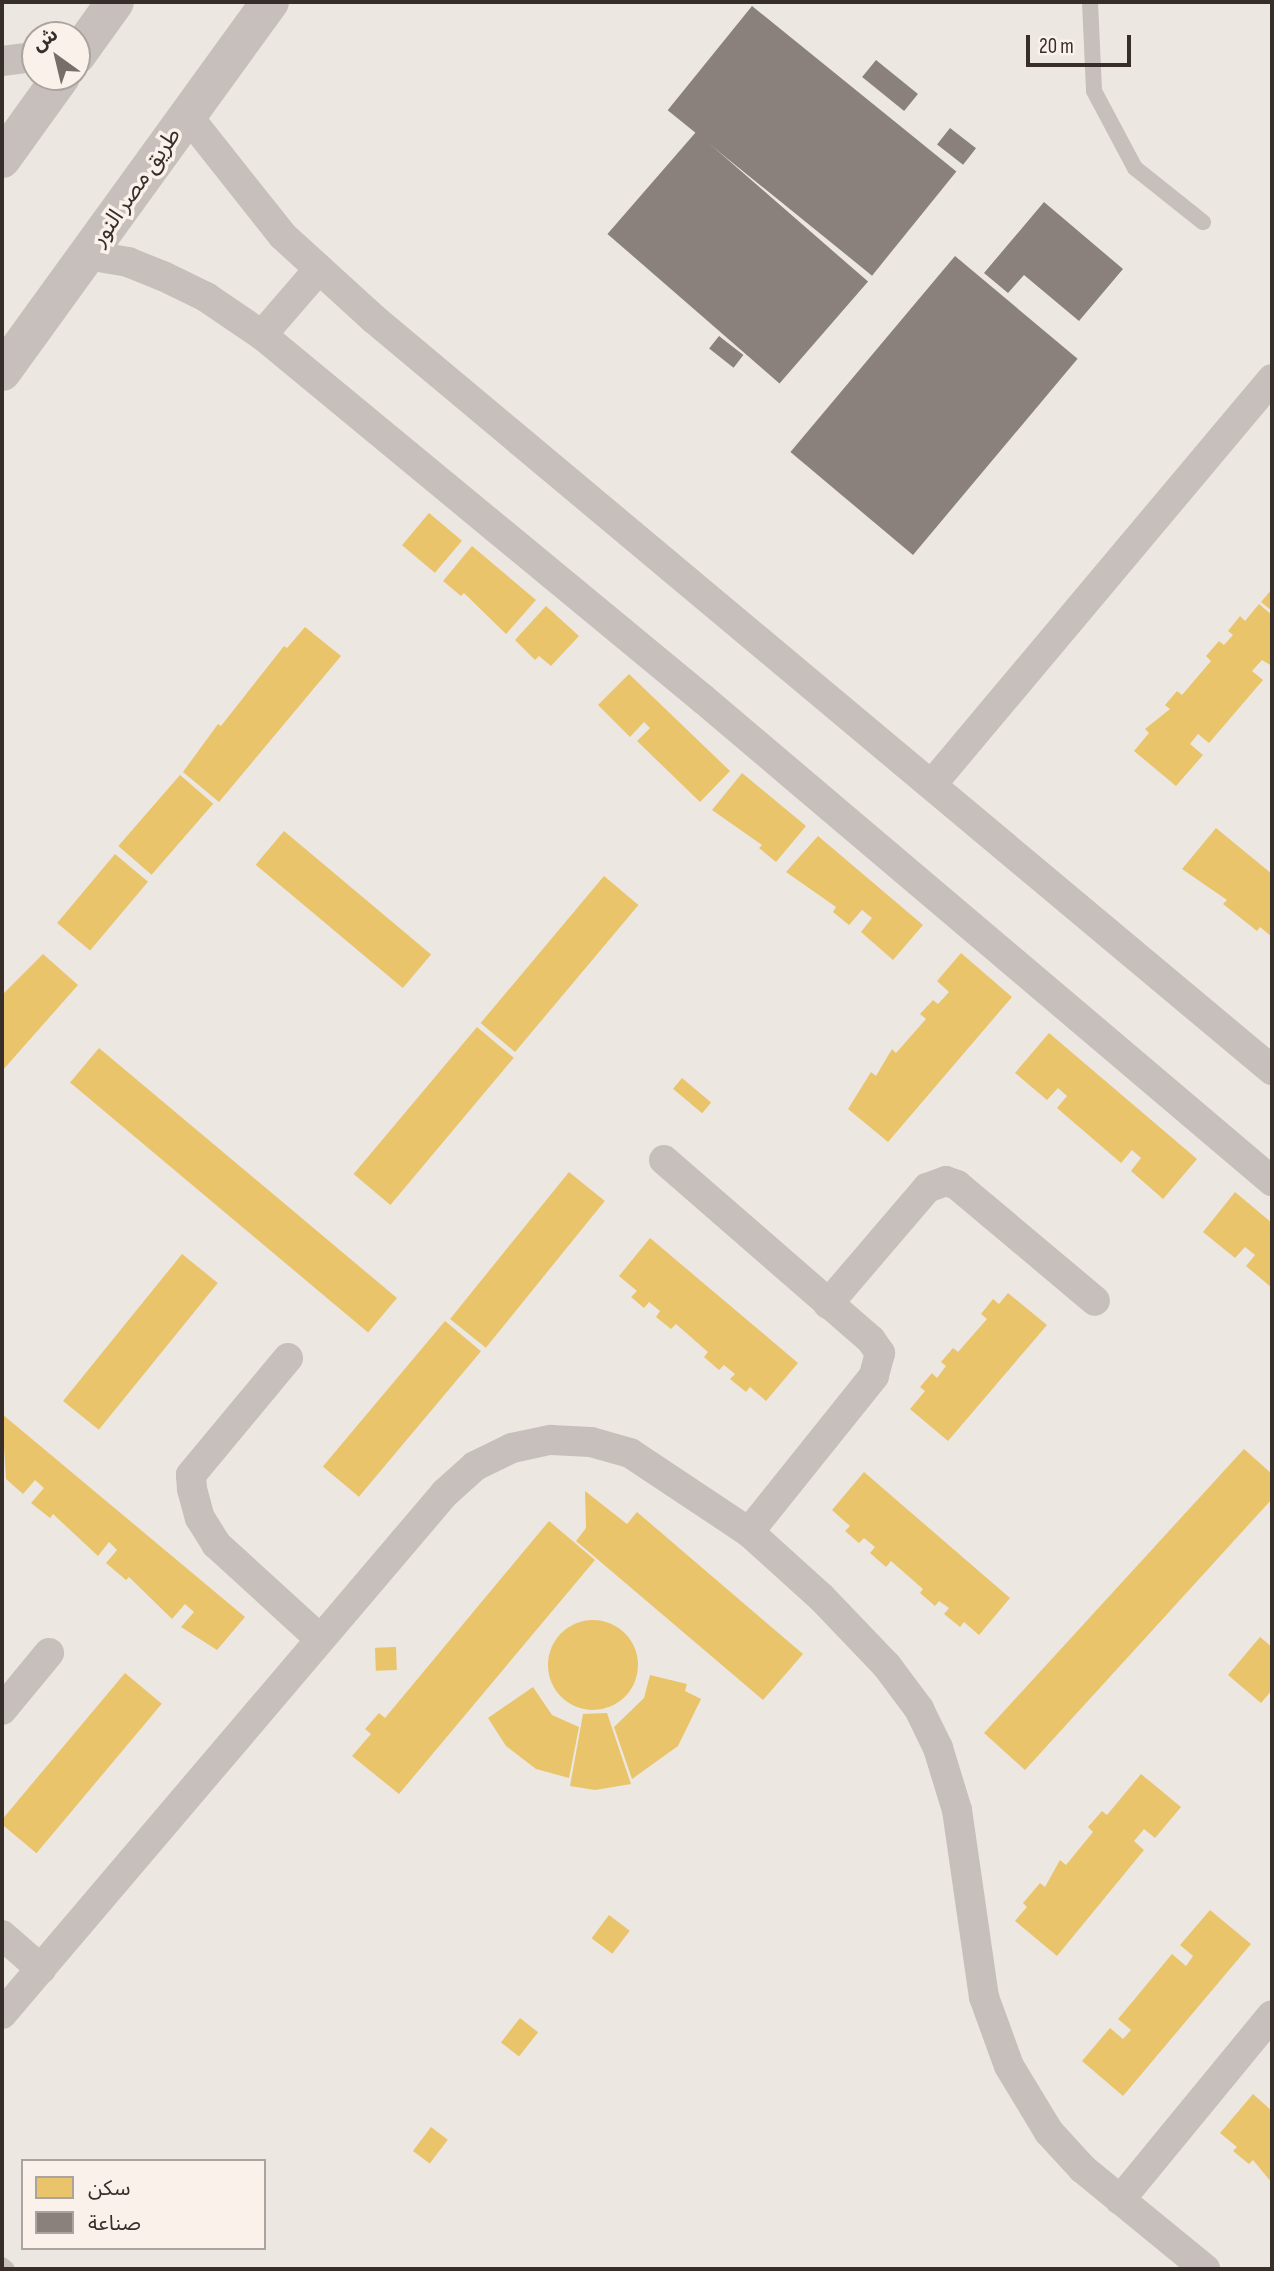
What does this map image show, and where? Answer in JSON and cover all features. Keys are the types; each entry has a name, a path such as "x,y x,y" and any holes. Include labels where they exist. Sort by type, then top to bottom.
{"street":[{"path":"91,32 115,2"},
{"name":"طريق مصر النور","path":"2,372 270,2"},
{"path":"2,61 21,59"},
{"path":"2,159 51,91"},
{"path":"187,115 260,210 319,269 1272,1070"},
{"path":"88,255 128,262 163,276 206,297 262,335 703,699 1272,1181"},
{"path":"262,335 319,269"},
{"path":"933,783 1272,379"},
{"path":"664,1160 877,1346 878,1369 749,1532"},
{"path":"828,1304 927,1188 946,1181 957,1185 1095,1301"},
{"path":"288,1357 191,1475 192,1489 200,1518 216,1544 318,1637"},
{"path":"2,2014 318,1637 445,1493 475,1466 512,1448 551,1440 591,1442 630,1453 749,1532 831,1607 887,1666 919,1709 938,1748 957,1810 984,1997 999,2045 1049,2132 1120,2200 1205,2269"},
{"path":"2,1710 50,1653"},
{"path":"2,1935 41,1969"},
{"path":"1120,2200 1272,2015"}],"lane":[{"path":"1090,2 1094,91 1135,168 1203,222"},
{"path":"2,2265 7,2269"}],"building: سكن":[{"path":"429,513 462,541 435,573 402,545"},
{"path":"472,546 536,600 506,634 464,593 461,596 443,581"},
{"path":"1272,589 1272,611 1261,602"},
{"path":"1259,604 1272,615 1272,666 1262,660 1252,671 1263,680 1209,743 1198,734 1190,744 1203,755 1176,786 1134,751 1149,733 1145,729 1170,709 1165,705 1177,691 1182,695 1211,661 1206,656 1219,641 1224,645 1233,635 1228,631 1240,616 1245,621"},
{"path":"546,606 579,636 551,666 539,656 535,660 515,640"},
{"path":"305,627 341,656 219,802 183,772 218,724 221,726 284,646 287,648"},
{"path":"629,674 730,771 700,802 637,741 650,728 644,722 630,737 598,705"},
{"path":"742,773 806,826 776,862 759,848 762,845 712,810"},
{"path":"180,775 213,804 152,875 118,846"},
{"path":"1216,828 1272,874 1272,937 1260,927 1257,931 1223,904 1227,900 1182,869"},
{"path":"284,831 431,954 403,988 256,865"},
{"path":"818,836 923,925 893,960 861,932 872,918 862,910 849,925 833,912 836,907 786,872"},
{"path":"115,854 148,882 90,951 57,923"},
{"path":"604,876 638,905 515,1052 481,1023"},
{"path":"961,953 1012,997 888,1142 848,1109 871,1072 876,1076 892,1049 896,1053 926,1019 920,1014 933,1000 938,1004 949,992 937,981"},
{"path":"43,954 78,985 2,1071 2,995"},
{"path":"477,1027 514,1058 390,1205 354,1174"},
{"path":"1049,1033 1197,1159 1163,1199 1131,1171 1141,1158 1132,1150 1121,1163 1057,1108 1067,1096 1058,1088 1047,1100 1015,1073"},
{"path":"99,1048 397,1298 368,1333 70,1082"},
{"path":"682,1078 711,1102 702,1113 673,1089"},
{"path":"569,1172 605,1201 486,1348 450,1319"},
{"path":"1235,1192 1272,1223 1272,1288 1246,1266 1255,1255 1245,1247 1235,1258 1203,1232"},
{"path":"650,1238 798,1363 766,1401 750,1387 746,1392 730,1379 735,1374 724,1365 719,1370 704,1357 708,1352 676,1324 671,1329 656,1317 660,1311 649,1302 644,1308 631,1297 637,1291 619,1276"},
{"path":"182,1254 218,1283 99,1430 63,1401"},
{"path":"1008,1293 1047,1325 948,1441 910,1409 925,1391 920,1387 932,1373 937,1378 946,1366 941,1362 953,1348 958,1352 987,1319 981,1314 993,1299 999,1304"},
{"path":"445,1321 481,1351 359,1497 323,1467"},
{"path":"2,1414 245,1617 217,1650 181,1627 194,1612 185,1604 172,1619 129,1577 126,1580 106,1563 117,1550 109,1542 98,1556 53,1514 50,1518 31,1503 44,1488 35,1480 23,1494 6,1479"},
{"path":"1244,1449 1272,1474 1272,1499 1025,1770 984,1733"},
{"path":"864,1472 1010,1598 979,1635 964,1622 960,1627 944,1614 949,1608 939,1601 935,1606 920,1593 923,1589 891,1561 886,1567 870,1553 875,1547 864,1538 859,1543 845,1531 850,1526 832,1510"},
{"path":"585,1491 627,1524 637,1512 803,1654 763,1700 576,1541 586,1528"},
{"path":"549,1521 595,1560 399,1794 352,1756 371,1734 365,1729 379,1713 385,1718"},
{"path":"593,1620 618,1628 630,1640 638,1665 630,1690 618,1702 593,1710 568,1702 556,1690 548,1665 556,1640 568,1628"},
{"path":"1260,1637 1272,1647 1272,1690 1261,1703 1228,1675"},
{"path":"396,1647 397,1670 376,1671 375,1648"},
{"path":"125,1673 162,1704 36,1853 2,1824 2,1820"},
{"path":"650,1675 687,1684 685,1691 701,1699 678,1746 632,1779 614,1727 644,1698"},
{"path":"533,1687 552,1715 579,1727 569,1778 536,1769 506,1746 488,1718"},
{"path":"607,1713 631,1784 595,1790 570,1786 583,1714"},
{"path":"1141,1774 1181,1807 1155,1838 1144,1829 1134,1841 1144,1850 1057,1956 1015,1921 1027,1907 1023,1903 1040,1883 1045,1887 1060,1860 1066,1865 1093,1832 1088,1827 1102,1811 1107,1815"},
{"path":"1210,1910 1251,1944 1123,2096 1082,2061 1110,2028 1123,2039 1131,2030 1118,2019 1172,1954 1186,1966 1193,1956 1180,1945"},
{"path":"609,1915 630,1931 612,1954 592,1938"},
{"path":"520,2018 538,2032 519,2057 501,2042"},
{"path":"1253,2094 1272,2111 1272,2183 1253,2160 1249,2164 1233,2151 1237,2147 1220,2133"},
{"path":"431,2127 448,2140 430,2164 413,2151"}],"building: صناعة":[{"path":"752,6 956,172 872,276 668,110"},
{"path":"876,60 918,94 904,111 862,77"},
{"path":"950,128 976,148 963,165 937,145"},
{"path":"696,132 868,282 780,383 607,234"},
{"path":"1044,202 1123,269 1079,321 1024,275 1008,293 984,273"},
{"path":"955,256 1078,359 913,555 790,452"},
{"path":"719,336 743,355 734,368 709,349"}]}
